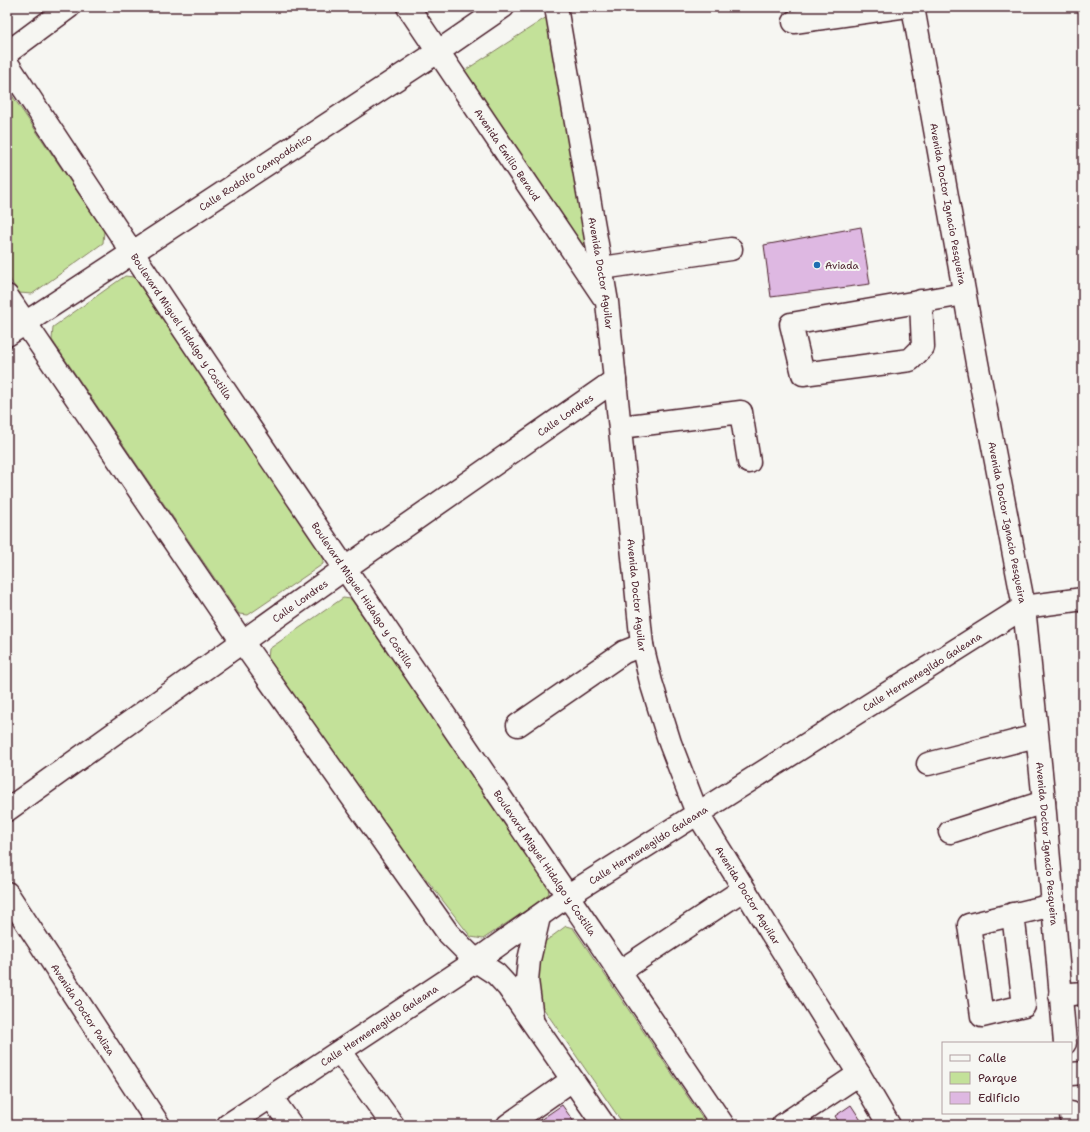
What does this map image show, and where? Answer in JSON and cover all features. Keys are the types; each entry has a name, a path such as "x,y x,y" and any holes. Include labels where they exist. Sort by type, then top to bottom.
{"street":[{"path":"7,53 69,7"},
{"name":"Avenida Emilio Beraud","path":"408,7 607,302"},
{"name":"Calle Rodolfo Campodónico","path":"7,335 439,51 503,7"},
{"name":"Avenida Doctor Aguilar","path":"556,7 607,302 621,427 642,646 651,682 670,743 697,813 889,1125"},
{"path":"794,22 900,7"},
{"name":"Avenida Doctor Ignacio Pesqueira","path":"914,7 964,294 1024,607 1036,736 1044,802 1065,1042"},
{"name":"Boulevard Miguel Hidalgo y Costilla","path":"7,63 132,253 344,569 723,1125"},
{"path":"602,268 732,249"},
{"path":"921,301 923,347 910,360 802,374 790,324 921,301 964,294"},
{"path":"7,296 243,643 448,933 476,961 496,974 508,987 604,1125"},
{"name":"Calle Londres","path":"7,810 243,643 344,569 615,380"},
{"path":"621,427 741,412 749,462"},
{"name":"Calle Hermenegildo Galeana","path":"228,1125 476,961 567,896 1024,607 1083,599"},
{"path":"518,725 624,652 642,646"},
{"path":"928,764 1036,736"},
{"path":"950,832 1044,802"},
{"path":"619,972 744,889"},
{"name":"Avenida Doctor Paliza","path":"7,893 159,1125"},
{"path":"1013,914 1053,905"},
{"path":"533,1022 528,980 529,960 539,917"},
{"path":"1060,995 1083,994"},
{"path":"340,1052 393,1125"},
{"path":"1072,1074 1083,1073"},
{"path":"783,1125 859,1074"},
{"path":"508,1125 572,1080"},
{"path":"271,1097 291,1125"},
{"path":"1071,1114 1072,1125"}],"green space":[{"path":"556,11 595,270 458,75"},
{"path":"7,88 104,231 103,243 32,294 19,293 7,275"},
{"path":"125,276 134,277 323,554 323,564 248,615 239,614 52,340 53,327"},
{"path":"343,598 351,599 548,885 549,895 483,939 471,937 420,871 390,838 268,658 269,649"},
{"path":"566,926 573,928 707,1125 624,1125 539,1002 537,972 543,943"}],"building":[{"name":"Aviada","path":"861,227 870,284 771,297 764,245"},
{"path":"562,1105 576,1125 533,1125"},
{"path":"851,1105 864,1125 838,1125 840,1124 835,1116"}],"place":[{"name":"Aviada","path":"817,265"}]}
